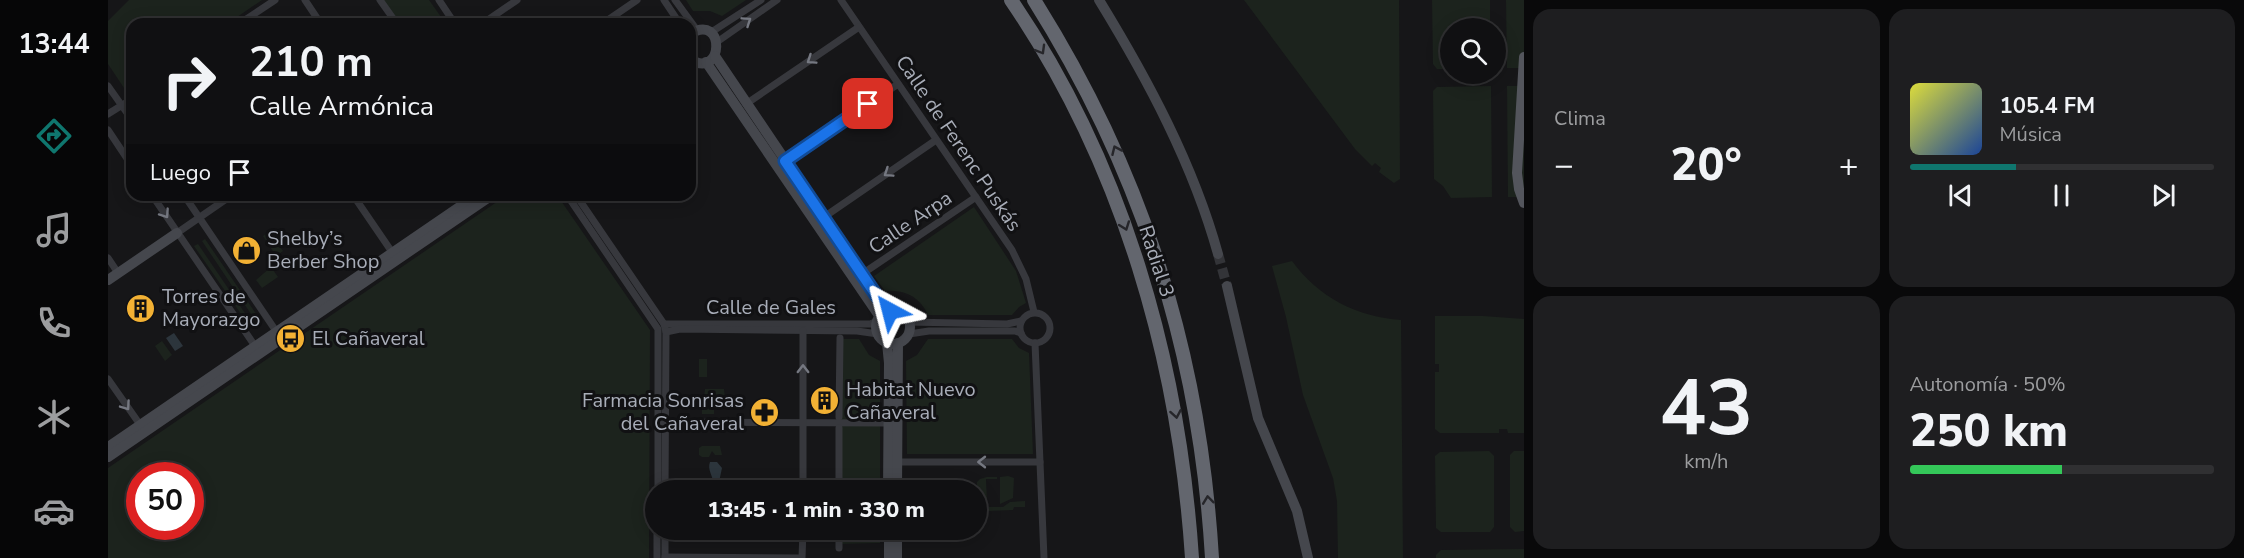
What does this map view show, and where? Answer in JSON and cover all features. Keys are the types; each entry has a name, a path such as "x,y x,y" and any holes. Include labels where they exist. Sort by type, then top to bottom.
{"highway":[{"name":"Radial 3","path":"1011,0 1058,78 1087,135 1119,208 1140,266 1166,362 1176,412 1186,481 1192,558"},
{"name":"Radial 3","path":"1034,0 1073,65 1101,118 1152,240 1174,315 1195,408 1210,514 1212,558"}],"main road":[{"path":"1099,0 1150,88 1184,158 1209,222 1218,254"},
{"path":"696,32 710,33 717,42 710,59"},
{"path":"1524,57 1517,173 1524,203"},
{"path":"710,59 746,104 824,217 862,274 882,316 878,334 886,343 889,351 888,480"},
{"path":"696,60 710,59"},
{"path":"710,59 882,316"},
{"path":"395,256 469,201"},
{"path":"108,457 142,429 257,350 395,256 482,201"},
{"path":"108,280 177,233"},
{"path":"1227,286 1258,418 1297,511 1308,558"},
{"path":"882,316 902,313 909,322 909,334 898,343 886,343"},
{"path":"897,480 898,343"},
{"path":"108,447 142,429"},
{"path":"889,540 889,558"},
{"path":"897,540 897,558"}],"street":[{"path":"248,18 275,0"},
{"path":"305,0 317,18"},
{"path":"380,0 393,18"},
{"path":"439,0 451,18"},
{"path":"491,18 518,0"},
{"path":"611,18 637,0"},
{"path":"664,0 676,18"},
{"path":"675,0 686,18"},
{"path":"710,33 761,0"},
{"path":"717,42 777,0"},
{"name":"Calle de Ferenc Puskás","path":"841,0 1018,261 1026,279 1034,312"},
{"path":"746,104 859,27"},
{"path":"785,161 898,84"},
{"path":"108,86 126,111"},
{"path":"108,114 126,103"},
{"path":"108,130 126,157"},
{"path":"824,217 936,140"},
{"name":"Calle Arpa","path":"862,274 976,197"},
{"path":"156,201 257,350"},
{"path":"188,201 279,335"},
{"path":"177,233 224,201"},
{"path":"357,201 395,256"},
{"path":"571,201 658,329 665,480"},
{"path":"580,201 665,328 659,480"},
{"path":"108,258 118,273"},
{"path":"909,322 1007,324 1021,321 1026,315 1034,312 1047,318 1050,327 1044,340 1035,343 1015,331 929,331 909,334"},
{"name":"Calle de Gales","path":"665,328 870,324 882,316"},
{"path":"1021,321 1021,333"},
{"name":"Calle de Gales","path":"665,328 870,331 878,334"},
{"path":"803,331 803,480"},
{"path":"838,417 840,338"},
{"path":"1035,343 1044,558"},
{"path":"108,379 142,429"},
{"path":"662,422 888,423"},
{"path":"839,429 839,480"},
{"path":"897,462 1040,462"},
{"path":"659,540 663,558"},
{"path":"663,558 664,540"},
{"path":"663,558 801,558 802,540"},
{"path":"838,540 838,548"}],"shaded area":[{"path":"129,0 262,0 236,18 126,18 126,91 108,64 108,21"},
{"path":"377,0 429,0 442,18 390,18"},
{"path":"686,0 746,0 722,16 710,11 693,11"},
{"path":"1244,0 1399,0 1400,179 1394,183 1379,172 1381,168 1375,163 1372,166 1355,149"},
{"path":"1432,0 1490,0 1490,18 1440,18 1440,69 1433,64"},
{"path":"1506,0 1524,0 1524,68 1507,68"},
{"path":"1491,86 1492,197 1451,198 1443,186 1434,179 1433,91 1437,87"},
{"path":"1507,86 1524,86 1524,197 1508,197"},
{"path":"498,201 561,201 650,330 649,480 645,480 645,540 649,540 649,558 108,558 108,468"},
{"path":"974,207 1016,271 1026,303 1012,315 928,315 921,303 911,296 899,291 885,291 874,276"},
{"path":"269,232 283,251 276,256 263,236"},
{"path":"205,239 261,321 257,323 202,241"},
{"path":"198,244 253,325 250,327 194,246"},
{"path":"1292,261 1314,285 1340,303 1369,315 1401,320 1403,558 1338,558 1337,501 1333,478 1303,395 1272,266"},
{"path":"271,267 278,277 262,288 256,280"},
{"path":"1435,316 1524,319 1524,433 1508,433 1507,429 1499,429 1499,433 1440,433 1435,429 1435,372 1439,372 1439,364 1435,364"},
{"path":"174,333 183,346 175,351 166,338"},
{"path":"837,339 859,339 869,355 880,361 880,480 836,480"},
{"path":"928,339 1012,339 1019,348 1029,353 1033,454 907,454 906,361 917,355"},
{"path":"162,341 172,355 165,361 155,346"},
{"path":"699,359 707,359 707,377 699,377"},
{"path":"705,389 724,389 725,399 718,401 704,399"},
{"path":"714,403 714,414 702,414 702,404"},
{"path":"720,446 722,455 715,455 712,451 709,457 702,457 699,455 699,448"},
{"path":"1489,451 1494,456 1494,527 1490,532 1441,532 1436,528 1435,456 1440,452"},
{"path":"1514,451 1524,451 1524,531 1515,532 1510,527 1510,455"},
{"path":"710,462 717,462 722,468 719,480 712,480 709,468"},
{"path":"987,477 997,477 997,479 980,479"},
{"path":"1000,477 1014,478 1013,498 1000,504"},
{"path":"1025,501 1025,507 988,511 989,507 1003,507 1010,502"},
{"path":"836,540 880,540 880,543 836,544"},
{"path":"1524,549 1524,558 1436,558 1441,550"}],"tunnel":[{"path":"1218,254 1227,286"}],"place":[{"name":"Shelby’s Berber Shop","path":"246,250"},
{"name":"Torres de Mayorazgo","path":"141,308"},
{"name":"El Cañaveral","path":"291,338"},
{"name":"Habitat Nuevo Cañaveral","path":"825,401"},
{"name":"Farmacia Sonrisas del Cañaveral","path":"765,412"}],"route":[{"path":"868,104 785,161 876,295 890,311"}]}
